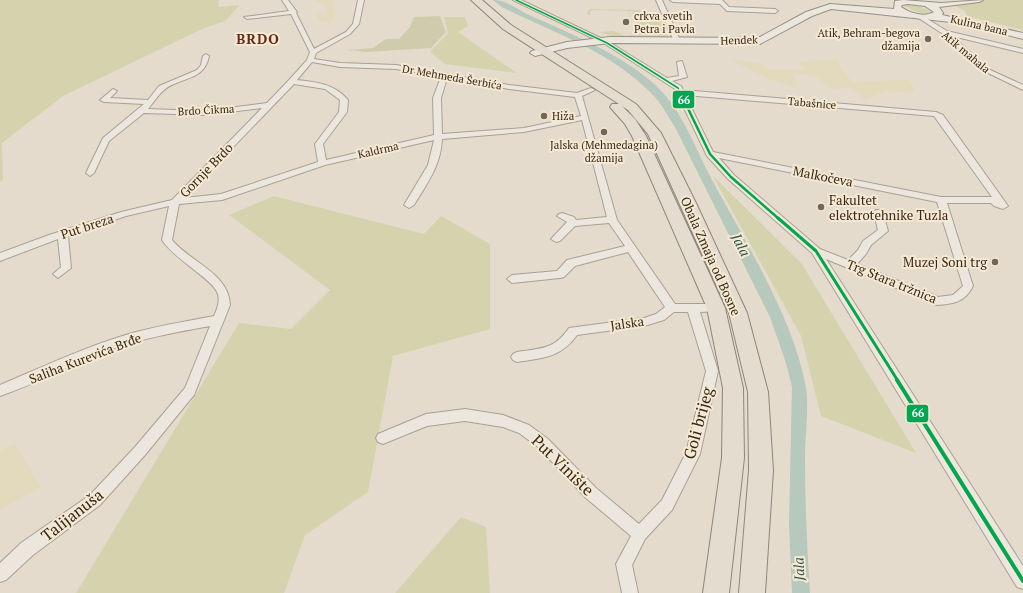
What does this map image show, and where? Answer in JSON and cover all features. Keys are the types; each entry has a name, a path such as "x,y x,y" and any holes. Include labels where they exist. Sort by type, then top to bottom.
{"main road":[{"name":"Obala Zmaja od Bosne","path":"467,0 497,29 544,50 585,93 619,110 639,136 716,308 733,388 733,458 716,593"},
{"name":"Obala Zmaja od Bosne","path":"476,0 508,27 607,89 632,107 644,119 654,133 688,203 738,313 758,400 761,470 752,593"}],"street":[{"path":"285,0 294,12 304,40 312,56 348,33 356,24 361,0"},
{"path":"516,0 603,40 678,88 710,154 731,177 816,251 1023,581"},
{"path":"659,0 676,39 680,41"},
{"path":"673,0 722,2 727,9 774,11"},
{"path":"894,5 898,3 919,2 935,13 979,0"},
{"name":"Hendek","path":"544,50 603,40 760,41 810,14 830,6 894,5 908,13 919,16 935,13"},
{"path":"247,17 294,12"},
{"name":"Kulina bana","path":"935,13 1023,32"},
{"name":"Kulina bana","path":"935,13 1023,36"},
{"name":"Atik mahala","path":"935,13 945,33 986,70 1009,83 1023,88"},
{"path":"945,33 1023,51"},
{"path":"90,173 106,140 142,111 162,88 199,72 204,65 206,56"},
{"name":"Dr Mehmeda Šerbića","path":"312,56 340,65 396,67 445,76 585,93"},
{"name":"Gornje Brdo","path":"140,451 190,391 224,305 223,291 209,277 172,249 167,240 175,202 292,82 312,56"},
{"path":"666,80 684,77 680,62"},
{"path":"409,205 435,160 438,137 435,102 440,84 445,76"},
{"path":"292,82 318,84 333,90 344,100 344,112 319,144 322,163"},
{"path":"113,91 104,100 149,102"},
{"name":"Tabašnice","path":"680,92 928,112 936,114 968,155 1003,206 997,204 993,200 983,199"},
{"path":"585,93 585,117 612,220 672,308 716,308"},
{"name":"Brdo Čikma","path":"142,111 205,113 270,105"},
{"name":"Kaldrma","path":"175,202 222,197 322,163 438,137 524,130 585,117"},
{"name":"Malkočeva","path":"710,154 941,200 983,199"},
{"name":"Trg Stara tržnica","path":"816,251 937,301 956,300 965,293 968,286 941,200"},
{"name":"Put breza","path":"0,257 124,214 175,202"},
{"path":"850,264 862,252 867,243 884,231 880,212"},
{"path":"562,216 571,219 572,223"},
{"path":"556,239 572,223 612,220"},
{"path":"58,274 66,268 63,234"},
{"path":"512,279 560,274 571,263 630,248"},
{"name":"Jalska","path":"517,357 557,350 566,343 573,331 644,322 660,317 672,308"},
{"name":"Goli brijeg","path":"630,593 624,564 640,534 668,505 693,454 712,371 693,309"},
{"name":"Saliha Kurevića Brđe","path":"0,392 89,353 126,340 172,328 218,320"},
{"name":"Put Vinište","path":"383,438 426,420 465,414 510,423 524,429 543,443 591,492 640,534"},
{"name":"Talijanuša","path":"0,574 27,549 95,500 140,451"}],"shaded area":[{"path":"0,0 219,0 218,7 240,5 225,21 202,29 63,96 2,143 3,180 0,182"},
{"path":"313,0 333,0 336,13 330,23 320,21 316,15 326,12 326,7"},
{"path":"979,0 1023,0 1023,30 967,16 965,11 949,3"},
{"path":"908,4 919,6 934,12 926,14 914,11 903,5"},
{"path":"591,9 640,10 642,13 658,13 668,38 614,37 599,32 613,31 626,36 638,33 638,30 641,30 632,11 629,11 630,18 628,11 594,10 590,11 590,15 587,15 588,11"},
{"path":"440,16 446,32 431,48 366,52 348,50 373,48 386,39 399,39 410,27 414,17"},
{"path":"444,17 465,17 468,26 458,32 517,73 445,64 430,52 448,33"},
{"path":"729,59 760,63 768,69 805,69 798,61 836,60 852,82 909,80 916,93 887,91 864,100 851,88 829,89 817,76 793,73 797,88 766,78"},
{"path":"713,176 802,264 916,453 821,416 801,336"},
{"path":"274,196 424,234 441,216 490,244 490,329 393,356 368,492 305,535 284,593 76,593 239,323 291,329 330,290 229,215"},
{"path":"15,444 41,487 0,509 0,451"},
{"path":"461,517 486,527 490,593 395,593"}],"water":[{"name":"Jala","path":"493,0 507,3 529,15 601,48 636,70 652,82 664,94 684,124 711,178 766,280 791,334 800,361 807,396 805,491 810,593 792,593 789,524 792,387 786,363 770,317 676,129 658,100 617,65 580,44 502,7"}],"transit line":[{"name":"66","path":"516,0 607,43 678,88 710,154 731,177 816,251 1023,581"}],"place":[{"name":"crkva svetih Petra i Pavla","path":"626,22"},
{"name":"Atik, Behram-begova džamija","path":"928,39"},
{"name":"Hiža","path":"544,116"},
{"name":"Jalska (Mehmedagina) džamija","path":"604,132"},
{"name":"Fakultet elektrotehnike Tuzla","path":"821,207"},
{"name":"Muzej Soni trg","path":"995,262"}],"district":[{"name":"BRDO","path":"258,39"}]}
